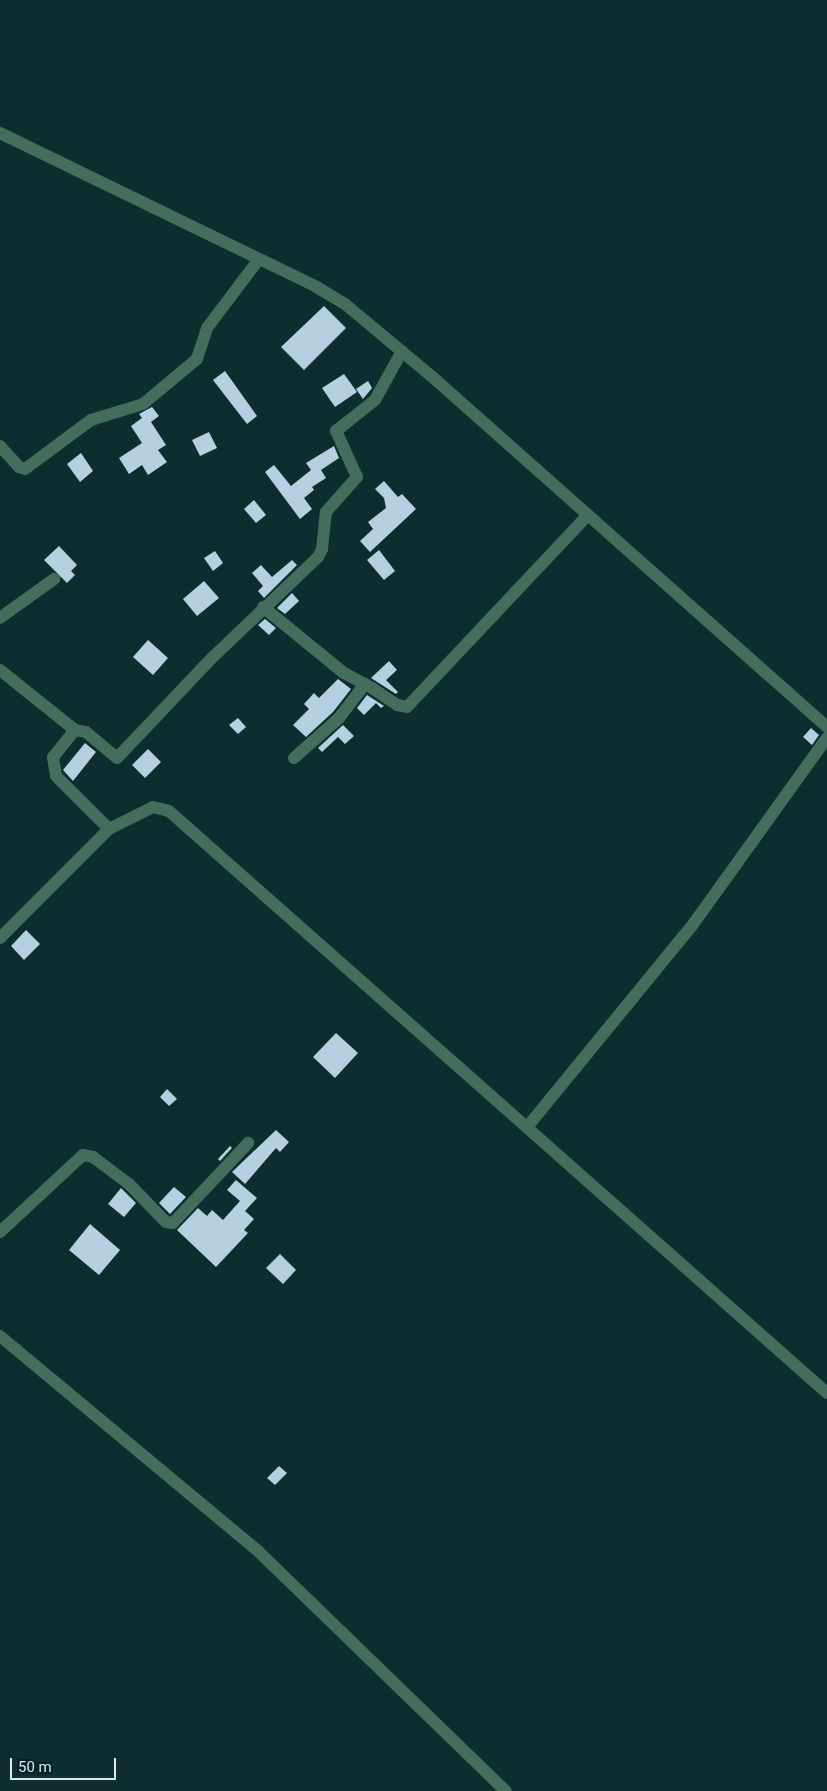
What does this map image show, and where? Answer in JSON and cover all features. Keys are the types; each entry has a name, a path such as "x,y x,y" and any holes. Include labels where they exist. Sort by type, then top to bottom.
{"street":[{"path":"0,133 330,294 402,351 827,727"},
{"path":"0,446 19,467 25,469 91,420 143,404 197,359 207,328 259,260"},
{"path":"0,670 75,730 86,732 117,758 263,607 321,554 326,512 357,477 336,432 376,400 402,351"},
{"path":"263,607 334,666 397,706 411,706 588,515"},
{"path":"0,618 54,579"},
{"path":"294,758 339,718 365,684"},
{"path":"75,730 53,757 56,776 109,829"},
{"path":"528,1126 692,927 827,738"},
{"path":"0,938 109,829 153,807 169,811 528,1126 827,1393"},
{"path":"0,1232 83,1155 93,1156 129,1184 166,1222 173,1222 248,1142"},
{"path":"0,1336 258,1551 506,1791"}],"building":[{"path":"324,306 346,328 304,370 281,347"},
{"path":"225,371 257,416 247,424 213,380"},
{"path":"344,374 357,392 335,407 322,388"},
{"path":"368,381 372,388 363,399 356,389"},
{"path":"152,407 159,416 151,422 166,445 158,450 167,462 148,475 142,465 129,474 119,458 142,443 131,426 142,418 139,414"},
{"path":"209,432 217,448 200,456 192,440"},
{"path":"334,446 339,458 321,470 326,478 312,487 314,490 304,498 312,509 300,519 265,472 274,465 291,486 311,470 306,463"},
{"path":"81,453 93,471 80,482 67,464"},
{"path":"384,481 398,497 402,494 416,509 370,552 360,541 373,529 368,522 386,508 384,498 375,489"},
{"path":"254,500 266,515 256,523 244,509"},
{"path":"59,546 77,565 71,571 75,575 67,583 44,560"},
{"path":"379,550 395,571 384,580 367,560"},
{"path":"215,551 223,563 213,571 204,558"},
{"path":"292,560 297,565 264,598 258,591 263,586 252,573 261,565 272,577"},
{"path":"204,581 219,598 197,616 183,599"},
{"path":"292,593 299,601 285,614 277,608"},
{"path":"265,619 276,628 269,635 258,625"},
{"path":"148,640 168,658 153,675 133,657"},
{"path":"389,661 397,670 386,680 398,692 396,694 371,678"},
{"path":"338,679 351,689 333,712 306,737 293,725 309,709 304,704 314,693 319,698"},
{"path":"367,695 384,706 381,708 376,703 364,715 357,708"},
{"path":"238,718 246,727 238,734 229,725"},
{"path":"343,725 354,736 345,744 338,737 322,752 318,748"},
{"path":"811,728 819,735 812,745 803,737"},
{"path":"85,743 96,752 73,781 63,770"},
{"path":"148,749 161,762 145,778 132,765"},
{"path":"26,930 40,944 24,960 11,946"},
{"path":"336,1033 358,1053 335,1078 313,1057"},
{"path":"167,1089 177,1099 169,1106 160,1097"},
{"path":"276,1130 289,1142 280,1152 276,1148 245,1184 232,1172"},
{"path":"230,1146 232,1148 220,1161 218,1159"},
{"path":"236,1180 257,1198 245,1211 254,1219 244,1230 248,1233 216,1267 177,1230 198,1208 207,1216 212,1210 223,1220 240,1201 227,1190"},
{"path":"174,1187 186,1197 170,1214 159,1203"},
{"path":"121,1188 136,1203 124,1217 108,1204"},
{"path":"90,1224 120,1250 99,1275 69,1250"},
{"path":"280,1254 296,1270 283,1284 266,1268"},
{"path":"279,1466 287,1473 275,1485 267,1478"}]}
